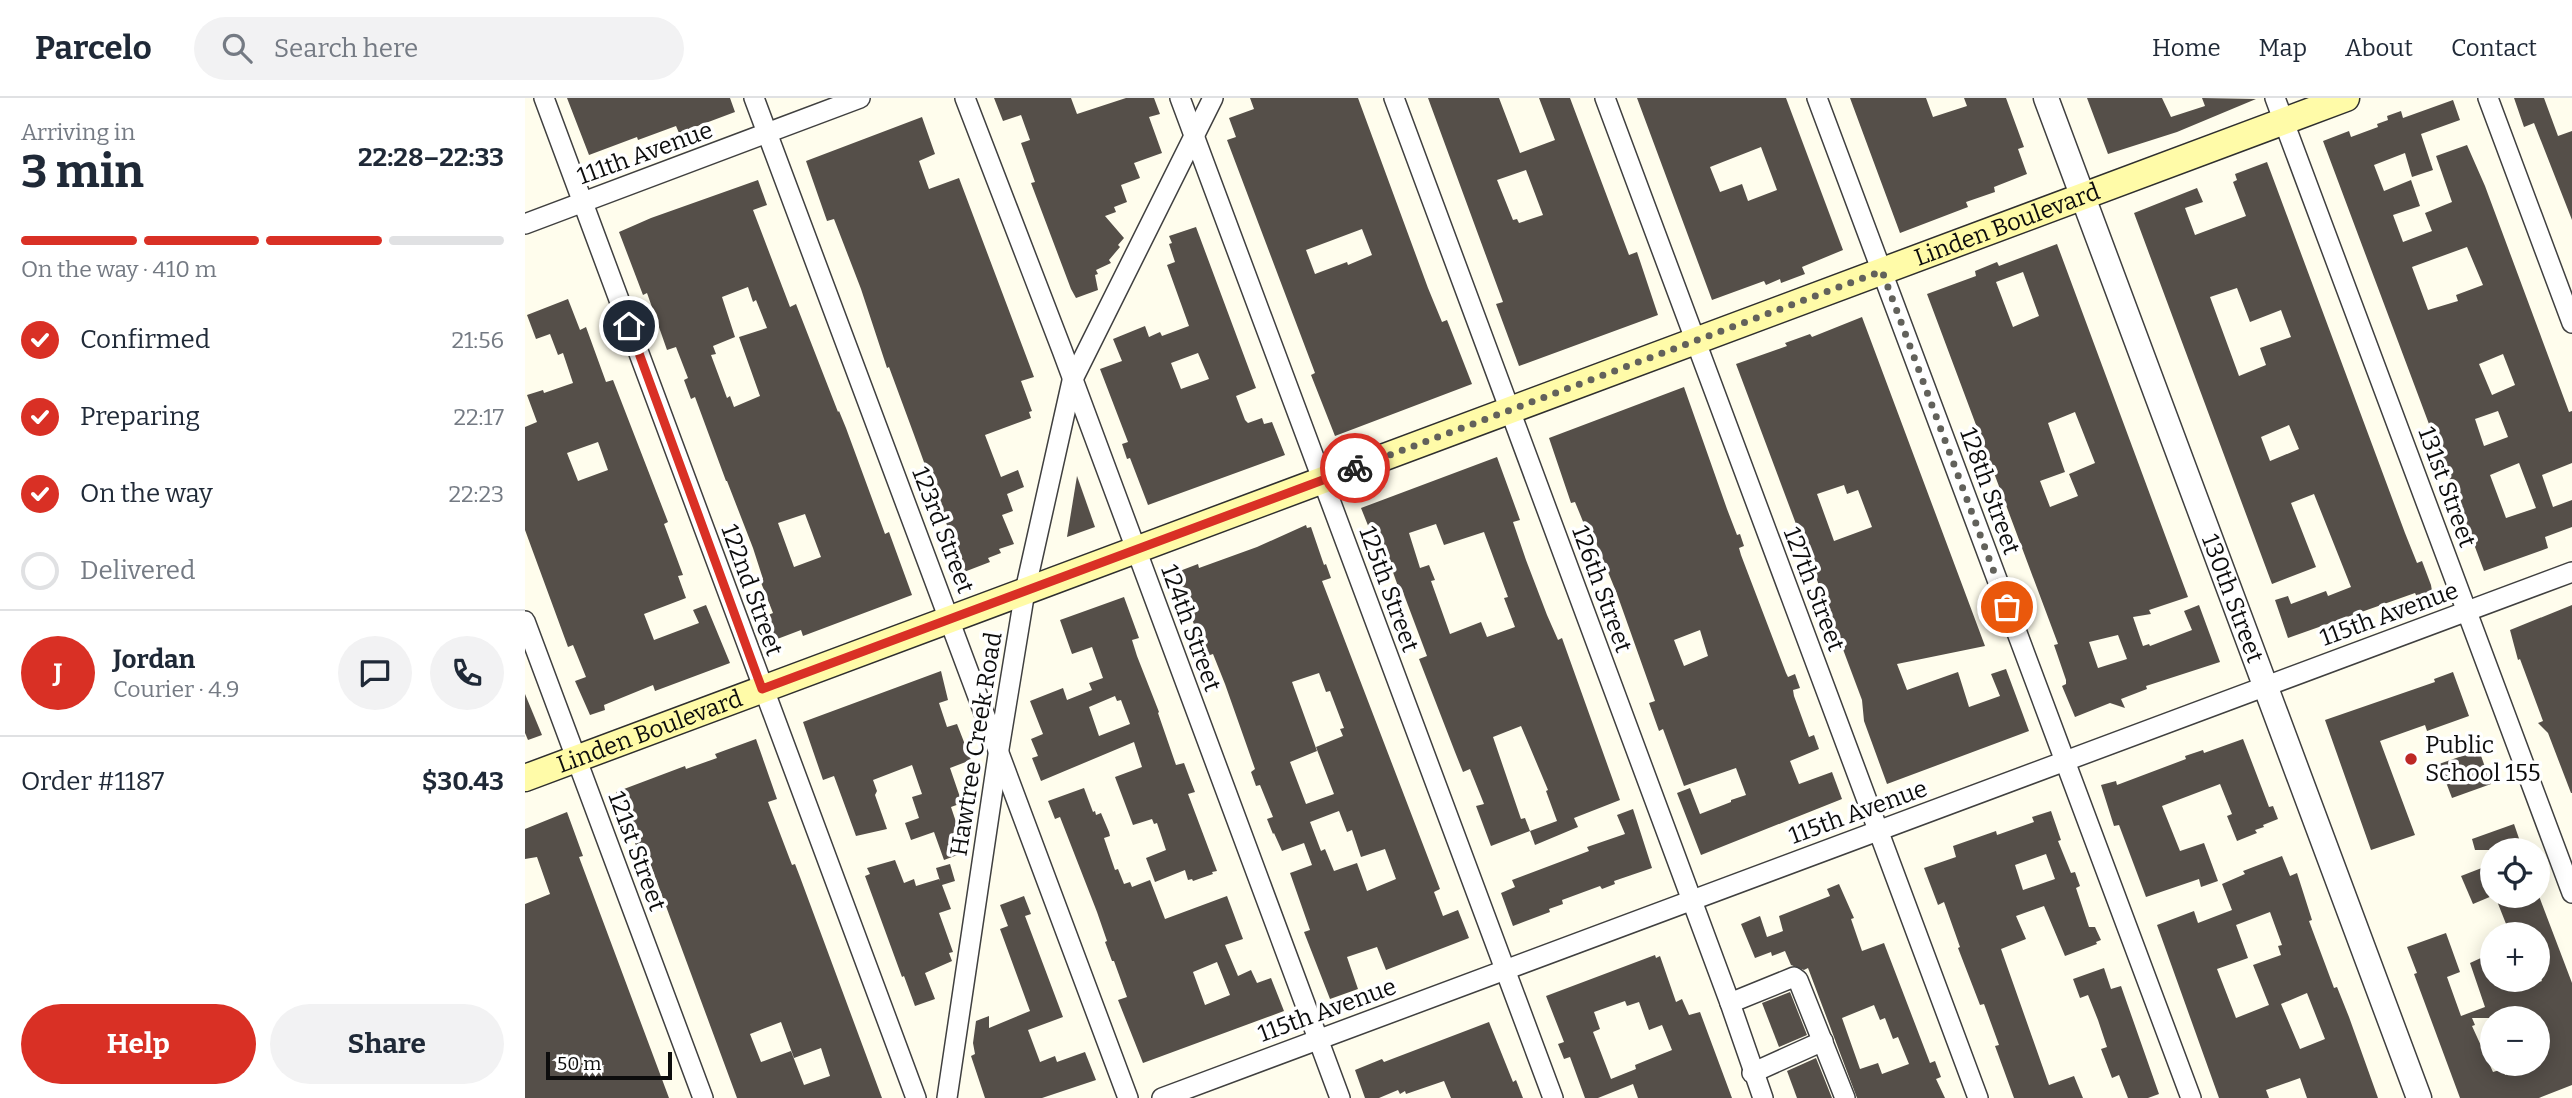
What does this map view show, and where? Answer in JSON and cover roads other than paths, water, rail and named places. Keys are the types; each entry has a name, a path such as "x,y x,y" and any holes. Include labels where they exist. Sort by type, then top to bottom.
{"main road":[{"name":"Linden Boulevard","path":"525,778 2083,197 2280,110 2346,98"}],"street":[{"name":"122nd Street","path":"544,98 916,1098"},
{"name":"123rd Street","path":"754,98 1128,1098"},
{"name":"111th Avenue","path":"525,224 860,98"},
{"name":"124th Street","path":"965,98 1341,1098"},
{"name":"125th Street","path":"1180,98 1553,1098"},
{"name":"Hawtree Creek Road","path":"947,1098 1025,591 1072,382 1213,98"},
{"name":"126th Street","path":"1394,98 1763,1098"},
{"name":"127th Street","path":"1605,98 1978,1098"},
{"name":"128th Street","path":"1817,98 2191,1098"},
{"name":"130th Street","path":"2046,98 2420,1098"},
{"path":"2488,98 2572,323"},
{"name":"131st Street","path":"2280,110 2572,894"},
{"name":"115th Avenue","path":"1162,1098 2572,572"},
{"name":"121st Street","path":"525,621 703,1098"},
{"path":"1730,1003 1794,977 1798,980 1845,1098"},
{"path":"1752,1073 1823,1041"}],"place":[{"name":"Public School 155","path":"2411,759"}]}
